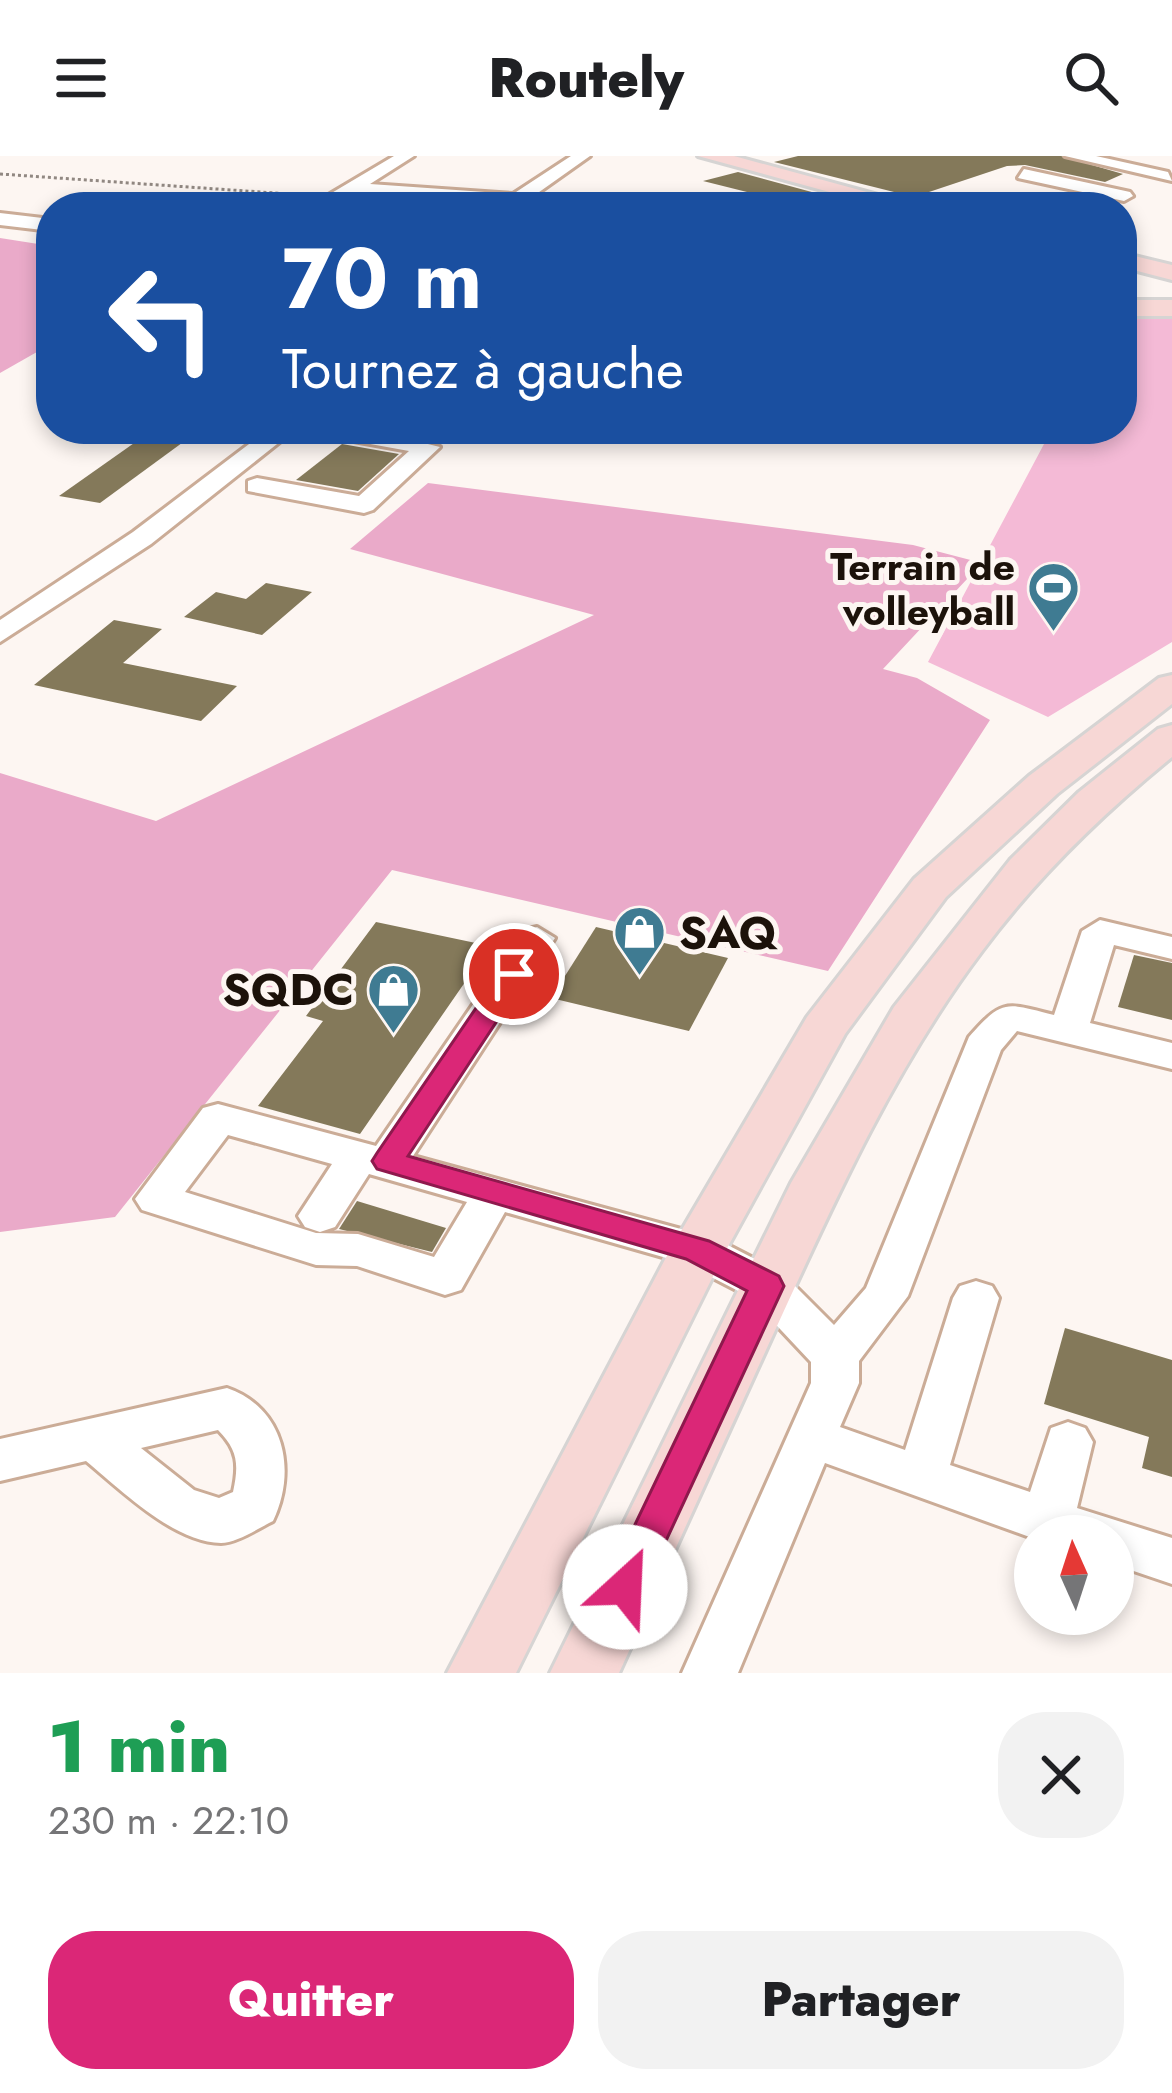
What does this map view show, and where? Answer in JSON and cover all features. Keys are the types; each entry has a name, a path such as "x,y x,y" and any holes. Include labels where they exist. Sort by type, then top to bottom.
{"main road":[{"path":"709,156 852,192"},
{"path":"1137,264 1172,273"},
{"path":"1137,307 1172,304"},
{"path":"481,1673 698,1250 824,1028 931,888 1043,784 1172,686"},
{"path":"584,1673 844,1125 926,990 1014,879 1058,833 1103,788 1172,737"}],"street":[{"path":"341,192 401,156"},
{"path":"528,192 582,156"},
{"path":"1073,156 1170,177"},
{"path":"1024,174 1106,192"},
{"path":"1134,192 1170,177"},
{"path":"0,219 36,223"},
{"path":"0,634 142,538 264,444"},
{"path":"228,472 364,506 428,447 411,444"},
{"path":"1068,1031 1100,931 1172,948"},
{"path":"320,1216 374,1159 537,938"},
{"path":"710,1673 815,1438 835,1383 835,1356 885,1296 983,1046 1008,1016 1172,1056"},
{"path":"495,1191 445,1278 358,1250 316,1249 157,1199 218,1118 495,1191 698,1250 766,1286 835,1356"},
{"path":"922,1475 976,1298"},
{"path":"815,1438 1032,1515"},
{"path":"0,1460 94,1439"},
{"path":"1068,1442 1070,1515"},
{"path":"1134,1549 1172,1561"}],"path":[{"path":"0,174 261,192"}],"shaded area":[{"path":"0,238 36,244 36,353 0,373"},
{"path":"1172,310 1172,642 1048,717 928,662 1044,444 1137,444 1137,311"},
{"path":"428,483 913,545 982,563 883,669 917,678 990,720 828,971 392,870 115,1217 0,1232 0,773 156,821 594,615 350,549"}],"building":[{"path":"798,156 1061,156 1123,174 1105,182 1025,165 1007,166 929,192 894,192 774,162"},
{"path":"738,172 812,192 747,192 703,181"},
{"path":"133,444 181,444 100,503 59,496"},
{"path":"342,444 399,454 358,491 296,480"},
{"path":"266,583 312,592 262,635 184,617 216,592 246,599"},
{"path":"114,620 162,629 123,663 237,686 201,721 34,685"},
{"path":"376,922 490,946 360,1134 258,1106 323,1021 306,1016"},
{"name":"SAQ","path":"596,927 728,958 689,1031 551,998"},
{"path":"1134,955 1172,963 1172,1020 1118,1007"},
{"path":"357,1201 446,1228 432,1252 339,1229"},
{"path":"1065,1328 1172,1360 1172,1477 1142,1468 1149,1437 1044,1404"}],"place":[{"name":"Terrain de volleyball","path":"1054,634"},
{"name":"SAQ","path":"640,978"},
{"name":"SQDC","path":"393,1035"}],"route":[{"path":"514,974 388,1161 698,1250 766,1286 625,1587"}]}
